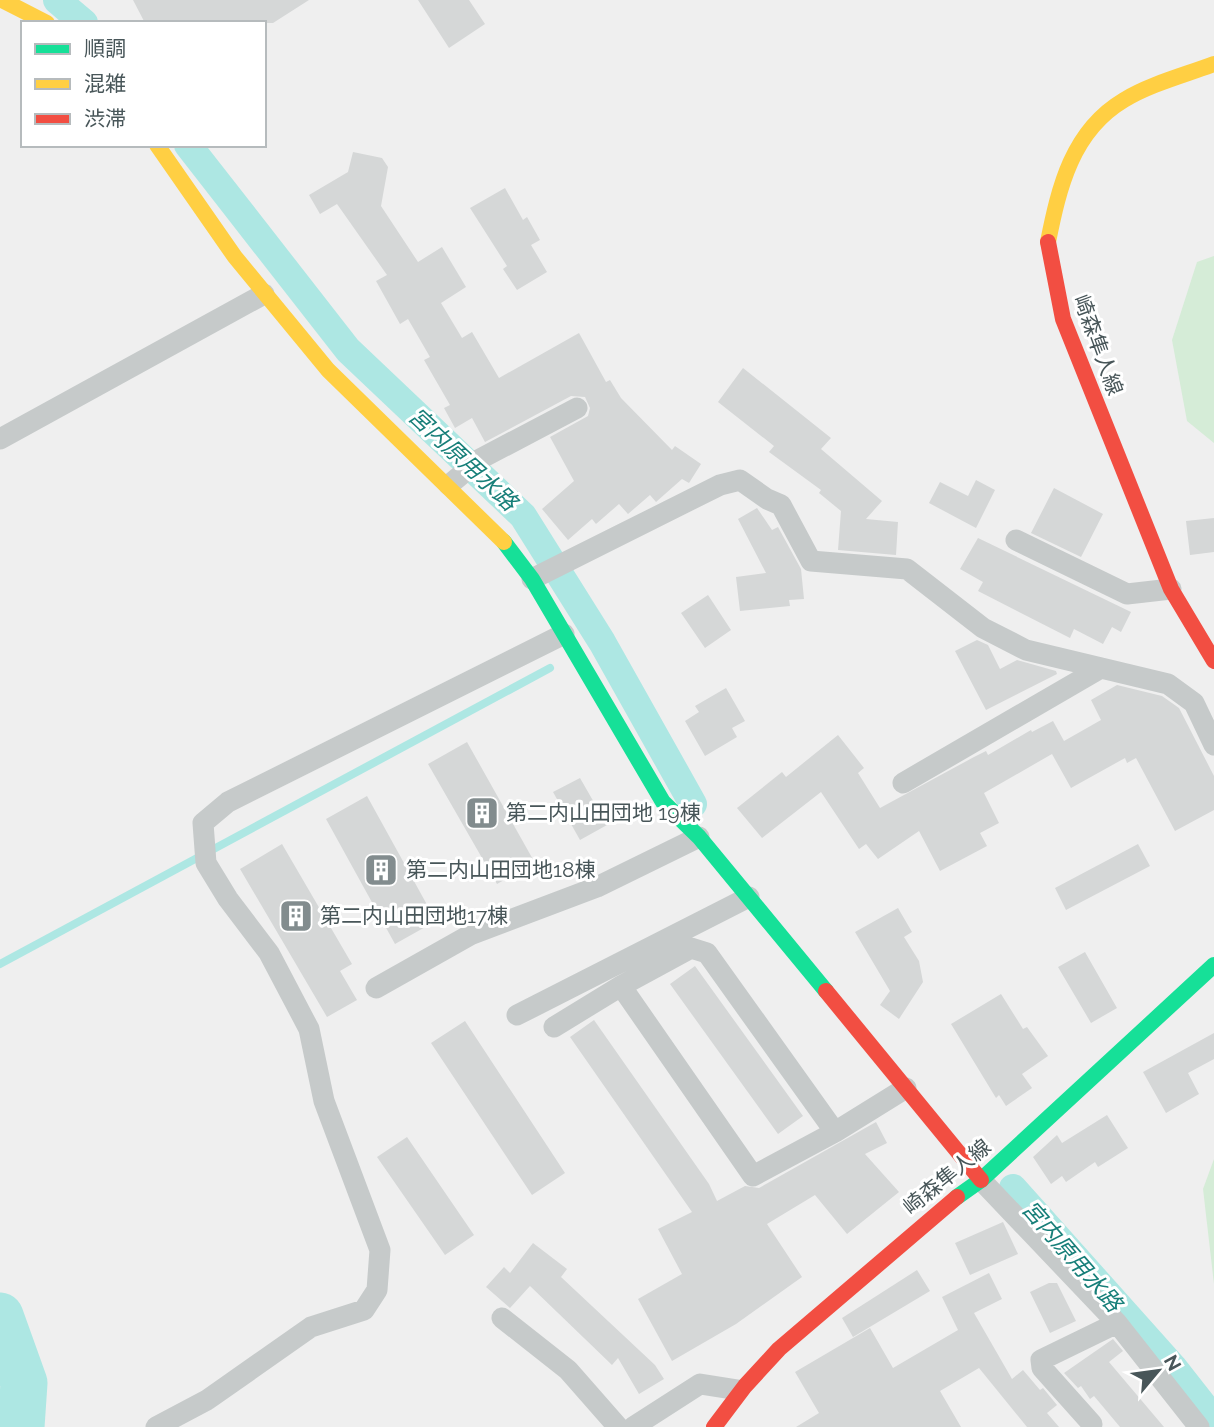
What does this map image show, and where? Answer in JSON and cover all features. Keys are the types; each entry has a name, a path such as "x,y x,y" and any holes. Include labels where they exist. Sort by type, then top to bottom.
{"main road":[{"path":"2,0 43,21"},
{"name":"崎森隼人線","path":"1214,64 1125,99 1102,116 1079,145 1059,185 1047,246 1063,319 1171,589 1214,660"},
{"path":"158,147 264,295 328,370 453,481 537,576 564,634 663,802 699,836 981,1180"},
{"name":"崎森隼人線","path":"714,1427 738,1390 767,1358 943,1206 981,1180 1214,965"}],"street":[{"path":"0,439 264,295"},
{"path":"453,481 480,459 577,408"},
{"path":"537,576 720,485 740,480 781,505 811,561 907,569 984,628 1026,649 1168,684 1194,703 1214,745"},
{"path":"1016,540 1127,594 1171,589"},
{"path":"156,1427 207,1400 311,1327 364,1310 377,1290 380,1251 324,1101 309,1029 269,953 228,899 206,863 203,823 228,802 564,634"},
{"path":"903,783 1101,668"},
{"path":"376,988 470,935 597,887 699,836"},
{"path":"517,1015 749,897"},
{"path":"554,1027 691,948 707,953 835,1132"},
{"path":"621,986 753,1176 835,1132 906,1088"},
{"path":"981,1180 1116,1323 1199,1427"},
{"path":"502,1318 568,1370 618,1427"},
{"path":"1092,1424 1042,1368 1041,1360 1116,1323"},
{"path":"633,1427 700,1384 738,1390"}],"green space":[{"path":"1214,256 1214,443 1187,421 1172,340 1197,262"},
{"path":"1214,1159 1214,1284 1203,1189"}],"building":[{"path":"133,0 309,0 273,23 144,21"},
{"path":"418,0 469,0 485,24 449,48"},
{"path":"353,152 382,158 388,167 381,206 418,262 442,247 466,287 441,303 462,338 472,332 499,378 579,333 606,382 610,380 621,398 672,450 675,446 701,464 689,483 682,479 656,502 650,495 628,514 619,504 596,524 592,519 568,540 542,509 574,481 550,437 588,416 590,408 585,397 571,396 485,442 472,418 455,428 444,408 450,405 424,360 430,357 408,319 400,324 376,281 387,275 337,204 320,214 309,195 348,172"},
{"path":"505,188 523,220 527,217 540,240 531,245 547,272 517,290 503,269 507,266 470,208"},
{"path":"743,368 831,438 821,449 882,501 866,519 898,522 896,555 838,550 841,511 819,493 821,490 769,452 774,446 718,402"},
{"path":"976,480 995,490 976,528 929,503 940,482 968,496"},
{"path":"1054,488 1103,514 1081,557 1031,533"},
{"path":"757,508 772,530 778,527 801,569 804,599 789,600 790,606 740,611 736,577 766,573 738,519"},
{"path":"1214,518 1214,552 1190,555 1186,521"},
{"path":"978,538 1131,612 1121,632 1112,627 1103,644 1074,629 1070,638 978,591 983,582 960,569"},
{"path":"708,595 731,630 705,648 681,613"},
{"path":"977,640 988,645 1000,669 1017,660 1056,671 1057,674 986,710 955,651"},
{"path":"1117,685 1162,696 1179,708 1214,776 1214,810 1175,831 1136,758 1127,763 1125,758 1071,788 1052,754 984,793 999,823 980,833 987,846 940,871 919,831 878,859 866,844 859,849 821,792 762,838 737,808 782,772 786,777 838,735 864,768 858,773 880,808 974,757 986,751 988,755 1031,730 1032,732 1053,721 1064,741 1101,720 1091,700"},
{"path":"726,688 745,721 732,728 737,737 705,756 685,721 699,712 695,706"},
{"name":"第二内山田団地 19棟","path":"467,742 535,863 497,884 428,764"},
{"path":"580,778 607,825 580,840 553,792"},
{"name":"第二内山田団地18棟","path":"367,796 436,921 395,944 326,819"},
{"name":"第二内山田団地17棟","path":"282,844 352,964 340,971 357,1000 327,1017 240,869"},
{"path":"1138,844 1150,866 1066,910 1055,888"},
{"path":"898,908 912,932 904,937 919,961 923,982 899,1019 880,1005 890,991 855,932"},
{"path":"1085,952 1117,1008 1091,1023 1058,967"},
{"path":"695,966 803,1116 778,1134 670,984"},
{"path":"1001,994 1023,1029 1027,1027 1048,1056 1022,1074 1032,1088 1006,1106 999,1095 996,1098 951,1024"},
{"path":"594,1020 709,1184 717,1201 745,1186 759,1188 876,1122 887,1143 865,1154 899,1192 847,1234 815,1195 767,1224 802,1277 736,1324 672,1361 638,1299 682,1274 658,1229 692,1212 570,1037"},
{"path":"465,1021 565,1173 532,1195 431,1043"},
{"path":"1214,1033 1214,1059 1188,1073 1199,1094 1166,1113 1143,1072"},
{"path":"1107,1115 1128,1148 1098,1167 1095,1162 1066,1182 1062,1176 1051,1184 1033,1157 1057,1135 1062,1143"},
{"path":"407,1137 474,1235 445,1255 377,1157"},
{"path":"1003,1222 1018,1254 970,1275 955,1243"},
{"path":"533,1243 567,1269 561,1277 655,1365 664,1379 639,1394 618,1358 612,1365 530,1286 510,1308 486,1287 504,1267 510,1273"},
{"path":"917,1270 930,1291 853,1337 842,1318"},
{"path":"989,1273 1002,1299 974,1313 1012,1379 1023,1370 1057,1405 1047,1413 1059,1427 1027,1427 979,1368 940,1391 961,1427 796,1427 819,1413 795,1372 870,1328 893,1368 958,1330 942,1297"},
{"path":"1049,1283 1057,1283 1076,1321 1050,1333 1030,1292"},
{"path":"1113,1339 1123,1351 1109,1362 1164,1427 1120,1427 1094,1396 1090,1399 1081,1386 1078,1388 1064,1373"}],"waterway":[{"name":"宮内原用水路","path":"57,0 82,21"},
{"name":"宮内原用水路","path":"190,147 348,350 523,516 602,642 693,804"},
{"path":"594,645 602,642"},
{"path":"0,964 550,668"},
{"name":"宮内原用水路","path":"1013,1188 1173,1367 1214,1419"},
{"path":"0,1316 24,1383 21,1427"}],"traffic: fast":[{"path":"504,542 532,579 663,802 699,837 826,991"},
{"path":"957,1197 981,1180 1214,965"}],"traffic: slow":[{"path":"2,0 43,21"},
{"path":"1048,242 1063,181 1080,144 1092,128 1106,113 1134,94 1214,64"},
{"path":"158,147 235,257 328,370 504,542"}],"traffic: jam":[{"path":"1048,242 1063,319 1171,589 1214,661"},
{"path":"826,991 981,1180"},
{"path":"714,1427 745,1386 779,1349 957,1197"}],"place":[{"name":"第二内山田団地 19棟","path":"482,813"},
{"name":"第二内山田団地18棟","path":"381,870"},
{"name":"第二内山田団地17棟","path":"296,916"}]}
